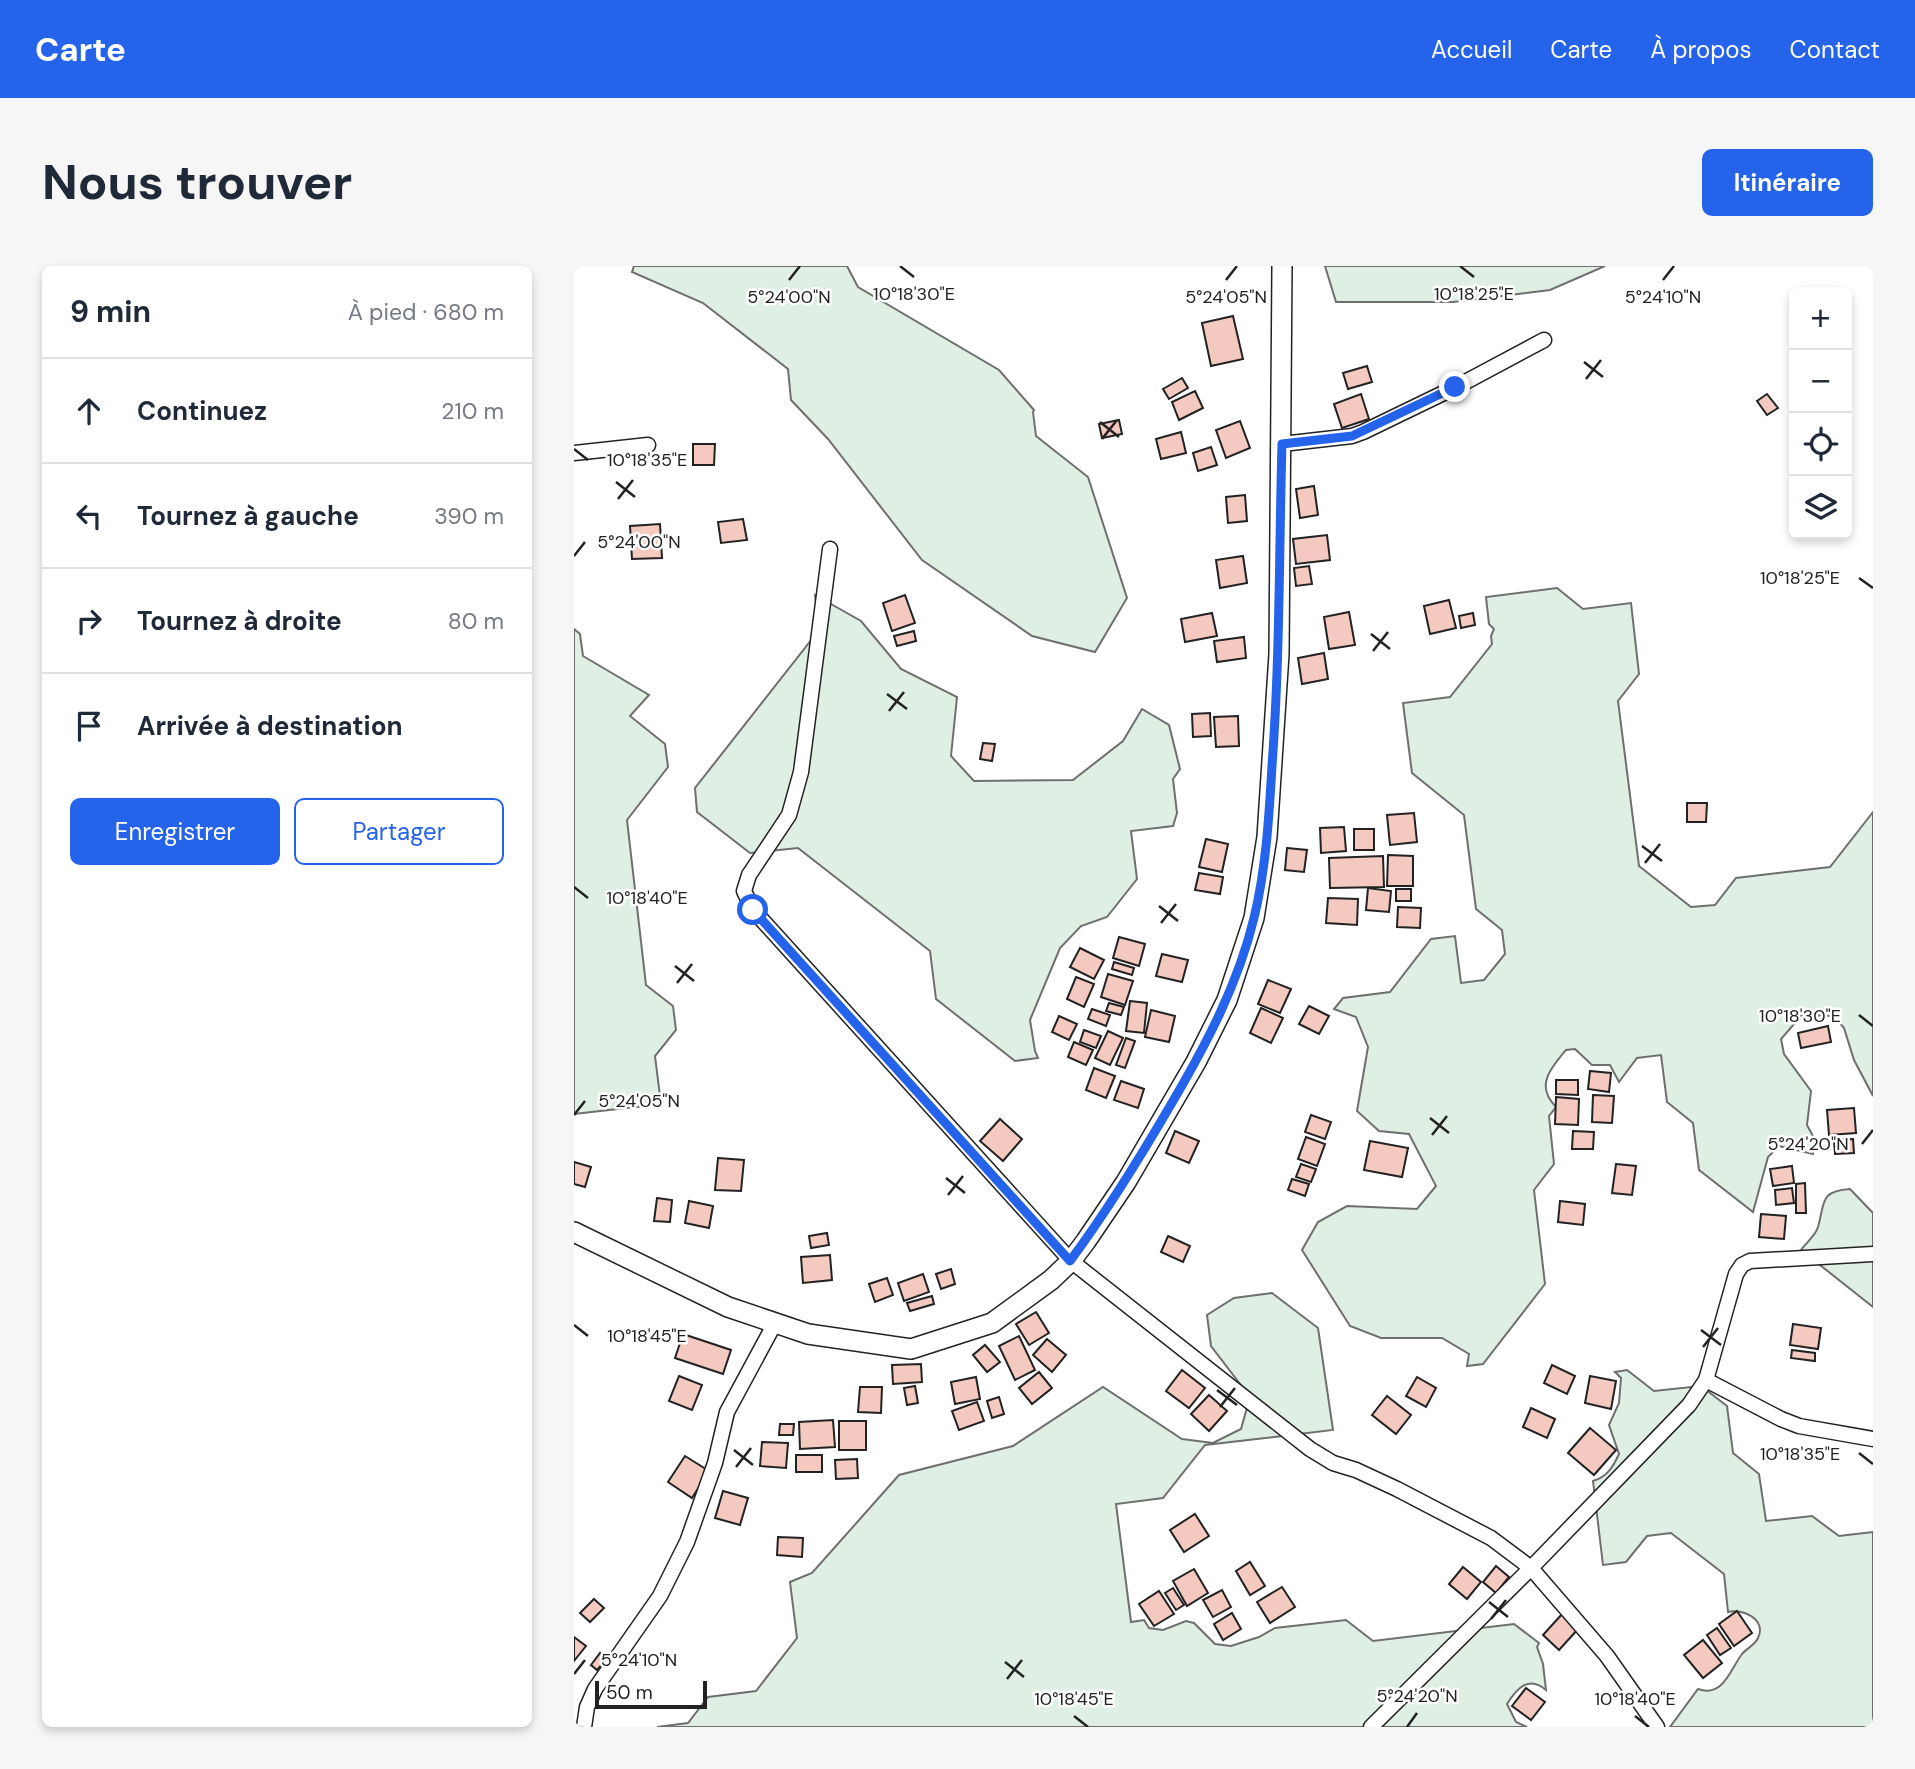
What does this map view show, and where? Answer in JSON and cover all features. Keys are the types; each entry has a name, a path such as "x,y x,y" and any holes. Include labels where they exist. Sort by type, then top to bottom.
{"main road":[{"path":"574,1232 728,1307 808,1334 911,1349 992,1323 1051,1280 1070,1261 1114,1200 1196,1062 1227,1000 1254,918 1267,837 1279,654 1282,266"}],"street":[{"path":"1282,444 1352,436 1363,432 1544,340"},
{"path":"574,453 648,445"},
{"path":"830,550 801,772 789,815 749,875 744,891 753,910 1070,1261 1310,1449 1333,1463 1356,1470 1397,1489 1479,1532 1531,1568 1607,1656 1657,1727"},
{"path":"1371,1727 1531,1568 1689,1405 1706,1380 1736,1274 1742,1265 1750,1261 1873,1254"},
{"path":"584,1727 587,1707 595,1689 660,1596 687,1542 715,1463 727,1412 775,1323"},
{"path":"1706,1380 1799,1426 1873,1439"}],"green space":[{"path":"634,266 847,266 858,287 999,370 1034,410 1036,436 1088,477 1127,598 1095,652 1032,636 922,560 828,439 791,400 788,369 703,303 632,272"},
{"path":"1325,266 1605,266 1550,290 1453,302 1336,302"},
{"path":"1557,588 1583,609 1631,603 1639,674 1618,701 1639,866 1691,907 1715,905 1736,878 1830,867 1873,812 1873,1096 1854,1060 1844,1028 1834,1016 1802,1015 1781,1039 1784,1054 1811,1091 1807,1125 1814,1138 1813,1154 1779,1146 1768,1157 1753,1212 1699,1170 1693,1123 1667,1102 1661,1055 1637,1058 1619,1082 1610,1065 1592,1065 1575,1049 1566,1050 1550,1071 1546,1085 1546,1092 1556,1107 1549,1116 1554,1164 1534,1190 1545,1284 1483,1364 1467,1366 1469,1354 1442,1338 1381,1338 1350,1326 1302,1250 1318,1222 1347,1206 1417,1209 1436,1186 1409,1134 1379,1131 1357,1111 1368,1047 1356,1017 1334,1009 1343,998 1390,992 1431,939 1455,936 1461,983 1484,980 1505,954 1502,930 1476,909 1464,815 1412,773 1403,703 1450,697 1492,644 1494,629 1489,624 1486,597"},
{"path":"815,595 861,621 901,669 957,697 951,756 974,781 1073,780 1123,741 1142,709 1169,725 1180,769 1173,779 1177,813 1173,826 1131,831 1137,879 1107,917 1081,926 1060,948 1030,1020 1038,1058 1015,1061 936,999 930,951 798,848 750,853 697,812 695,788 819,630"},
{"path":"574,629 580,634 583,656 649,695 630,716 665,744 668,767 627,820 646,985 673,1006 676,1030 655,1056 661,1104 574,1114"},
{"path":"1850,1189 1873,1213 1873,1307 1801,1250 1817,1230 1828,1196 1833,1192"},
{"path":"1272,1293 1318,1328 1333,1430 1205,1445 1163,1498 1116,1504 1131,1622 1144,1620 1149,1628 1163,1630 1186,1621 1194,1623 1215,1644 1231,1646 1259,1637 1275,1628 1346,1620 1373,1641 1514,1624 1539,1643 1537,1647 1543,1664 1546,1690 1534,1684 1524,1685 1507,1704 1516,1722 1527,1727 657,1727 688,1723 708,1697 756,1691 797,1638 790,1582 812,1573 899,1475 1013,1446 1103,1387 1182,1439 1213,1443 1241,1429 1250,1397 1211,1346 1207,1315 1234,1298"},
{"path":"1627,1370 1654,1391 1701,1386 1727,1406 1733,1453 1759,1474 1766,1521 1812,1516 1839,1536 1873,1532 1873,1727 1670,1727 1698,1689 1714,1690 1725,1681 1742,1654 1757,1640 1760,1631 1752,1616 1728,1612 1724,1574 1671,1533 1647,1536 1626,1562 1603,1565 1593,1481 1609,1471 1619,1454 1609,1425 1619,1403 1621,1378 1615,1372"}],"building":[{"path":"1233,316 1243,359 1211,366 1202,323"},
{"path":"1367,366 1372,382 1348,389 1343,373"},
{"path":"1182,378 1188,388 1169,399 1163,389"},
{"path":"1195,391 1203,408 1179,420 1172,402"},
{"path":"1361,394 1369,419 1342,428 1334,404"},
{"path":"1767,394 1778,408 1767,415 1757,401"},
{"path":"1119,420 1122,434 1102,438 1099,424"},
{"path":"1240,421 1250,448 1226,458 1216,430"},
{"path":"1181,432 1186,453 1161,459 1156,439"},
{"path":"693,444 715,444 714,465 693,465"},
{"path":"1211,447 1217,465 1198,471 1193,453"},
{"path":"1314,486 1318,515 1300,518 1296,489"},
{"path":"1245,495 1247,521 1228,523 1226,497"},
{"path":"743,519 747,540 721,543 718,522"},
{"path":"660,524 662,558 632,559 630,526"},
{"path":"1327,535 1330,560 1296,564 1293,539"},
{"path":"1243,556 1247,583 1220,588 1216,560"},
{"path":"1309,566 1312,584 1296,586 1294,568"},
{"path":"905,595 915,623 892,631 883,603"},
{"path":"1449,600 1456,628 1430,634 1424,606"},
{"path":"1349,612 1355,645 1329,649 1324,617"},
{"path":"1212,613 1217,636 1185,642 1181,619"},
{"path":"1473,613 1475,625 1461,628 1459,616"},
{"path":"914,631 916,641 897,646 894,636"},
{"path":"1244,637 1246,658 1217,662 1214,641"},
{"path":"1324,653 1328,679 1302,684 1298,658"},
{"path":"1210,713 1211,736 1193,737 1192,714"},
{"path":"1238,716 1239,746 1216,747 1214,717"},
{"path":"983,743 995,744 992,761 980,759"},
{"path":"1687,803 1707,803 1706,822 1687,822"},
{"path":"1414,813 1417,842 1390,845 1387,815"},
{"path":"1344,827 1346,851 1321,853 1320,828"},
{"path":"1354,829 1374,829 1374,850 1354,850"},
{"path":"1206,839 1228,844 1222,872 1199,867"},
{"path":"1287,848 1307,850 1304,872 1285,870"},
{"path":"1388,855 1413,856 1413,886 1387,886"},
{"path":"1383,856 1384,887 1330,888 1329,858"},
{"path":"1199,873 1223,877 1220,894 1195,890"},
{"path":"1368,888 1391,891 1389,912 1366,910"},
{"path":"1396,889 1411,889 1411,901 1396,901"},
{"path":"1328,898 1358,899 1357,925 1326,923"},
{"path":"1398,907 1421,908 1420,928 1397,927"},
{"path":"1119,937 1145,944 1139,966 1113,958"},
{"path":"1080,948 1104,960 1094,979 1070,967"},
{"path":"1162,954 1188,960 1182,982 1156,976"},
{"path":"1114,962 1134,968 1132,975 1112,969"},
{"path":"1108,974 1133,981 1125,1005 1101,997"},
{"path":"1076,977 1094,984 1084,1007 1067,999"},
{"path":"1268,980 1291,989 1280,1013 1258,1004"},
{"path":"1130,1001 1147,1003 1144,1033 1126,1031"},
{"path":"1109,1003 1124,1007 1121,1015 1106,1011"},
{"path":"1309,1006 1329,1016 1319,1034 1299,1024"},
{"path":"1261,1008 1283,1018 1271,1043 1250,1033"},
{"path":"1092,1009 1110,1015 1106,1026 1088,1019"},
{"path":"1151,1010 1175,1016 1169,1042 1145,1037"},
{"path":"1059,1016 1077,1024 1069,1040 1052,1032"},
{"path":"1828,1026 1831,1042 1801,1048 1798,1033"},
{"path":"1084,1030 1101,1036 1096,1048 1080,1042"},
{"path":"1108,1031 1123,1038 1110,1065 1095,1058"},
{"path":"1126,1038 1135,1041 1125,1068 1116,1065"},
{"path":"1074,1042 1093,1050 1086,1065 1068,1057"},
{"path":"1094,1068 1115,1076 1106,1098 1086,1090"},
{"path":"1590,1071 1611,1073 1609,1092 1588,1089"},
{"path":"1556,1080 1578,1080 1578,1095 1556,1094"},
{"path":"1121,1081 1144,1089 1138,1108 1114,1100"},
{"path":"1593,1095 1614,1096 1612,1123 1592,1122"},
{"path":"1556,1097 1579,1099 1578,1125 1555,1124"},
{"path":"1854,1108 1856,1133 1829,1135 1827,1110"},
{"path":"1311,1115 1331,1122 1325,1139 1305,1132"},
{"path":"1000,1119 1022,1139 1003,1161 980,1141"},
{"path":"1175,1131 1199,1141 1189,1163 1166,1153"},
{"path":"1573,1131 1594,1132 1593,1149 1572,1149"},
{"path":"1306,1137 1325,1144 1317,1166 1298,1159"},
{"path":"1853,1139 1854,1153 1835,1154 1834,1140"},
{"path":"1370,1141 1408,1148 1402,1177 1364,1170"},
{"path":"718,1158 744,1160 741,1191 715,1190"},
{"path":"574,1162 591,1167 585,1187 574,1184"},
{"path":"1301,1164 1316,1169 1311,1182 1296,1177"},
{"path":"1616,1164 1636,1166 1632,1195 1612,1193"},
{"path":"1792,1166 1794,1183 1773,1186 1770,1169"},
{"path":"1292,1179 1309,1184 1305,1196 1288,1190"},
{"path":"1805,1183 1806,1213 1796,1213 1796,1184"},
{"path":"1792,1188 1794,1203 1776,1205 1775,1190"},
{"path":"657,1198 672,1200 670,1222 654,1221"},
{"path":"689,1201 713,1206 709,1228 685,1223"},
{"path":"1560,1201 1585,1204 1583,1225 1558,1222"},
{"path":"1761,1214 1786,1216 1784,1239 1759,1237"},
{"path":"827,1233 829,1245 811,1248 809,1236"},
{"path":"1168,1236 1190,1246 1183,1262 1161,1252"},
{"path":"830,1255 832,1280 803,1283 801,1257"},
{"path":"951,1269 955,1284 941,1289 936,1274"},
{"path":"923,1274 929,1292 904,1301 898,1283"},
{"path":"887,1278 893,1295 875,1302 869,1284"},
{"path":"932,1296 934,1304 910,1311 907,1303"},
{"path":"1036,1312 1049,1333 1029,1345 1016,1324"},
{"path":"1793,1324 1821,1328 1818,1349 1790,1345"},
{"path":"683,1334 731,1350 723,1374 675,1358"},
{"path":"1019,1336 1035,1370 1015,1380 999,1346"},
{"path":"1047,1339 1066,1355 1052,1372 1033,1355"},
{"path":"985,1345 1000,1362 987,1372 973,1355"},
{"path":"1792,1350 1815,1353 1815,1361 1791,1358"},
{"path":"921,1364 922,1382 893,1384 892,1365"},
{"path":"1552,1365 1575,1376 1567,1394 1544,1383"},
{"path":"1182,1370 1205,1388 1189,1408 1166,1391"},
{"path":"1039,1372 1052,1388 1032,1404 1019,1388"},
{"path":"679,1376 702,1385 692,1410 669,1401"},
{"path":"1590,1376 1616,1381 1611,1409 1585,1403"},
{"path":"976,1377 980,1399 955,1404 951,1382"},
{"path":"1417,1377 1436,1388 1426,1407 1406,1396"},
{"path":"915,1386 918,1403 907,1405 904,1388"},
{"path":"860,1387 882,1387 881,1413 858,1412"},
{"path":"1209,1395 1227,1411 1209,1431 1191,1414"},
{"path":"1387,1396 1411,1415 1396,1434 1372,1415"},
{"path":"999,1397 1004,1414 992,1418 987,1401"},
{"path":"977,1402 984,1421 959,1430 952,1411"},
{"path":"1531,1408 1555,1419 1547,1438 1523,1427"},
{"path":"833,1420 835,1447 800,1449 799,1422"},
{"path":"839,1421 866,1421 866,1450 839,1450"},
{"path":"780,1424 794,1424 793,1435 779,1435"},
{"path":"1590,1428 1616,1450 1594,1475 1568,1453"},
{"path":"762,1442 788,1443 786,1468 760,1466"},
{"path":"796,1455 822,1455 822,1472 796,1472"},
{"path":"685,1456 709,1471 692,1498 668,1482"},
{"path":"857,1459 858,1478 836,1479 835,1460"},
{"path":"723,1491 748,1498 740,1525 715,1518"},
{"path":"1195,1514 1209,1536 1184,1552 1170,1530"},
{"path":"778,1537 803,1538 802,1557 777,1555"},
{"path":"1250,1562 1265,1586 1250,1595 1236,1571"},
{"path":"1496,1566 1509,1577 1496,1593 1483,1582"},
{"path":"1463,1567 1481,1582 1467,1599 1449,1584"},
{"path":"1194,1569 1208,1593 1187,1606 1173,1581"},
{"path":"1282,1587 1295,1607 1270,1623 1257,1602"},
{"path":"1173,1588 1184,1605 1176,1610 1165,1593"},
{"path":"1222,1590 1231,1607 1213,1617 1203,1600"},
{"path":"1159,1591 1174,1614 1154,1626 1139,1604"},
{"path":"594,1599 604,1608 590,1622 580,1613"},
{"path":"1737,1611 1752,1633 1734,1646 1719,1624"},
{"path":"1232,1613 1241,1629 1223,1640 1214,1624"},
{"path":"1563,1613 1579,1628 1559,1650 1543,1635"},
{"path":"1717,1628 1731,1648 1720,1655 1707,1635"},
{"path":"574,1637 586,1646 574,1661"},
{"path":"1703,1640 1722,1663 1703,1678 1684,1655"},
{"path":"600,1653 607,1659 597,1670 591,1665"},
{"path":"1526,1688 1545,1702 1531,1720 1512,1706"}],"route":[{"path":"753,910 1070,1261 1126,1182 1196,1062 1227,1000 1254,918 1267,837 1276,719 1282,444 1352,436 1455,387"}]}
